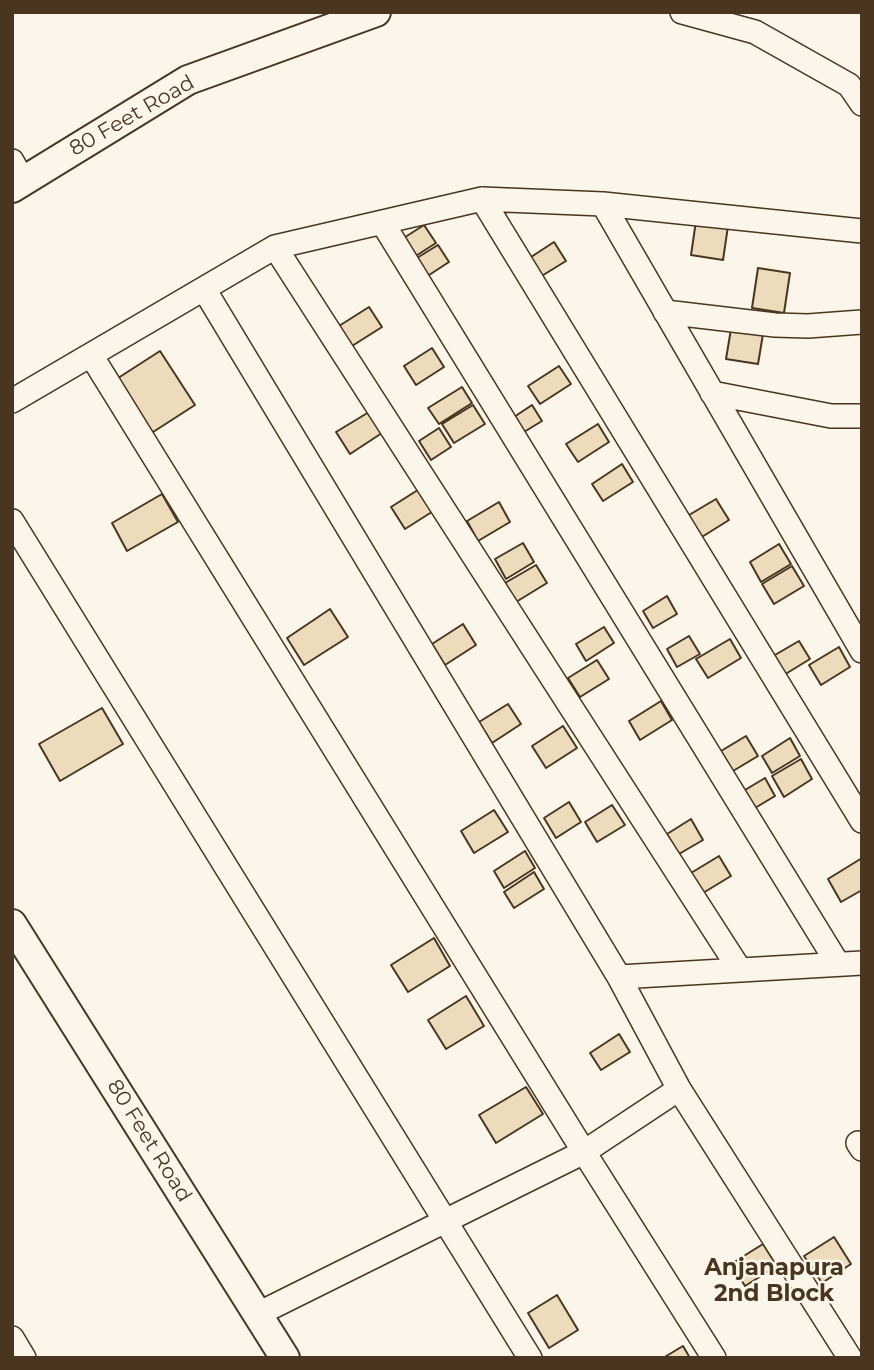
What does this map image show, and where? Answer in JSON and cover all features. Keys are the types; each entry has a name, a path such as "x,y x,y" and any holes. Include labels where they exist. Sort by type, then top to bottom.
{"street":[{"name":"80 Feet Road","path":"16,177 188,80 376,12"},
{"path":"682,12 755,32 849,85 862,104"},
{"path":"482,199 862,821"},
{"path":"12,401 275,247 482,199 603,204 862,231"},
{"path":"603,204 861,649"},
{"path":"382,222 838,964"},
{"path":"275,247 740,970"},
{"path":"204,289 619,978 679,1089 850,1358"},
{"path":"665,312 775,325 808,326 862,322"},
{"path":"91,355 714,1358"},
{"path":"712,393 831,416 862,416"},
{"path":"12,521 530,1358"},
{"name":"80 Feet Road","path":"12,924 285,1358"},
{"path":"619,978 862,963"},
{"path":"258,1314 584,1152 679,1089"},
{"path":"12,1338 24,1358"}],"building":[{"path":"696,221 728,226 723,260 691,255"},
{"path":"424,225 436,243 411,259 399,241"},
{"path":"554,242 566,261 540,277 528,259"},
{"path":"438,245 449,262 423,279 412,261"},
{"path":"758,268 790,273 784,313 752,308"},
{"path":"369,307 382,327 352,346 339,326"},
{"path":"731,329 763,334 758,364 726,359"},
{"path":"432,348 444,367 416,385 404,366"},
{"path":"160,351 195,405 150,434 115,380"},
{"path":"559,366 571,384 540,404 528,386"},
{"path":"462,387 472,403 439,424 428,408"},
{"path":"473,405 485,424 454,443 442,424"},
{"path":"532,405 542,421 524,432 514,417"},
{"path":"369,412 382,433 350,454 336,432"},
{"path":"598,424 609,442 578,462 566,444"},
{"path":"439,428 451,447 431,460 419,441"},
{"path":"622,464 633,482 603,501 592,484"},
{"path":"421,488 435,510 405,529 391,507"},
{"path":"162,494 178,522 127,551 112,523"},
{"path":"716,499 729,520 697,540 684,518"},
{"path":"499,502 510,522 478,541 467,521"},
{"path":"523,543 534,562 506,579 495,559"},
{"path":"779,544 791,564 761,582 750,562"},
{"path":"536,565 547,583 516,602 505,583"},
{"path":"792,566 804,586 774,604 762,584"},
{"path":"667,596 677,614 653,628 643,611"},
{"path":"330,609 348,637 304,665 287,638"},
{"path":"463,624 476,645 445,665 432,644"},
{"path":"604,627 614,643 586,661 576,644"},
{"path":"689,636 700,654 677,667 667,649"},
{"path":"730,639 741,658 708,678 696,659"},
{"path":"799,641 810,659 779,678 768,659"},
{"path":"839,647 850,667 821,685 809,665"},
{"path":"597,660 609,679 580,697 568,678"},
{"path":"661,701 672,720 640,740 629,721"},
{"path":"508,704 521,724 492,743 479,722"},
{"path":"102,708 123,744 60,781 39,744"},
{"path":"563,726 577,748 546,768 532,746"},
{"path":"746,736 758,756 728,774 716,754"},
{"path":"790,738 800,756 772,773 762,756"},
{"path":"801,759 812,779 784,797 772,776"},
{"path":"765,778 775,796 750,811 740,793"},
{"path":"569,802 581,822 556,838 544,818"},
{"path":"612,805 625,825 597,842 585,822"},
{"path":"494,810 508,832 474,853 461,831"},
{"path":"691,819 703,840 679,854 667,834"},
{"path":"525,851 535,868 504,888 494,871"},
{"path":"719,856 731,876 703,893 691,873"},
{"path":"862,858 862,890 841,902 828,879"},
{"path":"534,872 544,889 514,908 504,892"},
{"path":"434,938 450,966 408,992 391,965"},
{"path":"466,996 484,1026 446,1049 428,1020"},
{"path":"619,1034 630,1052 601,1070 590,1053"},
{"path":"526,1087 543,1114 496,1143 479,1115"},
{"path":"834,1237 851,1264 822,1283 804,1256"},
{"path":"763,1244 777,1266 745,1286 731,1264"},
{"path":"557,1295 578,1330 549,1348 528,1313"},
{"path":"683,1346 690,1358 663,1358"}],"district":[{"name":"Anjanapura 2nd Block","path":"774,1281"}]}
